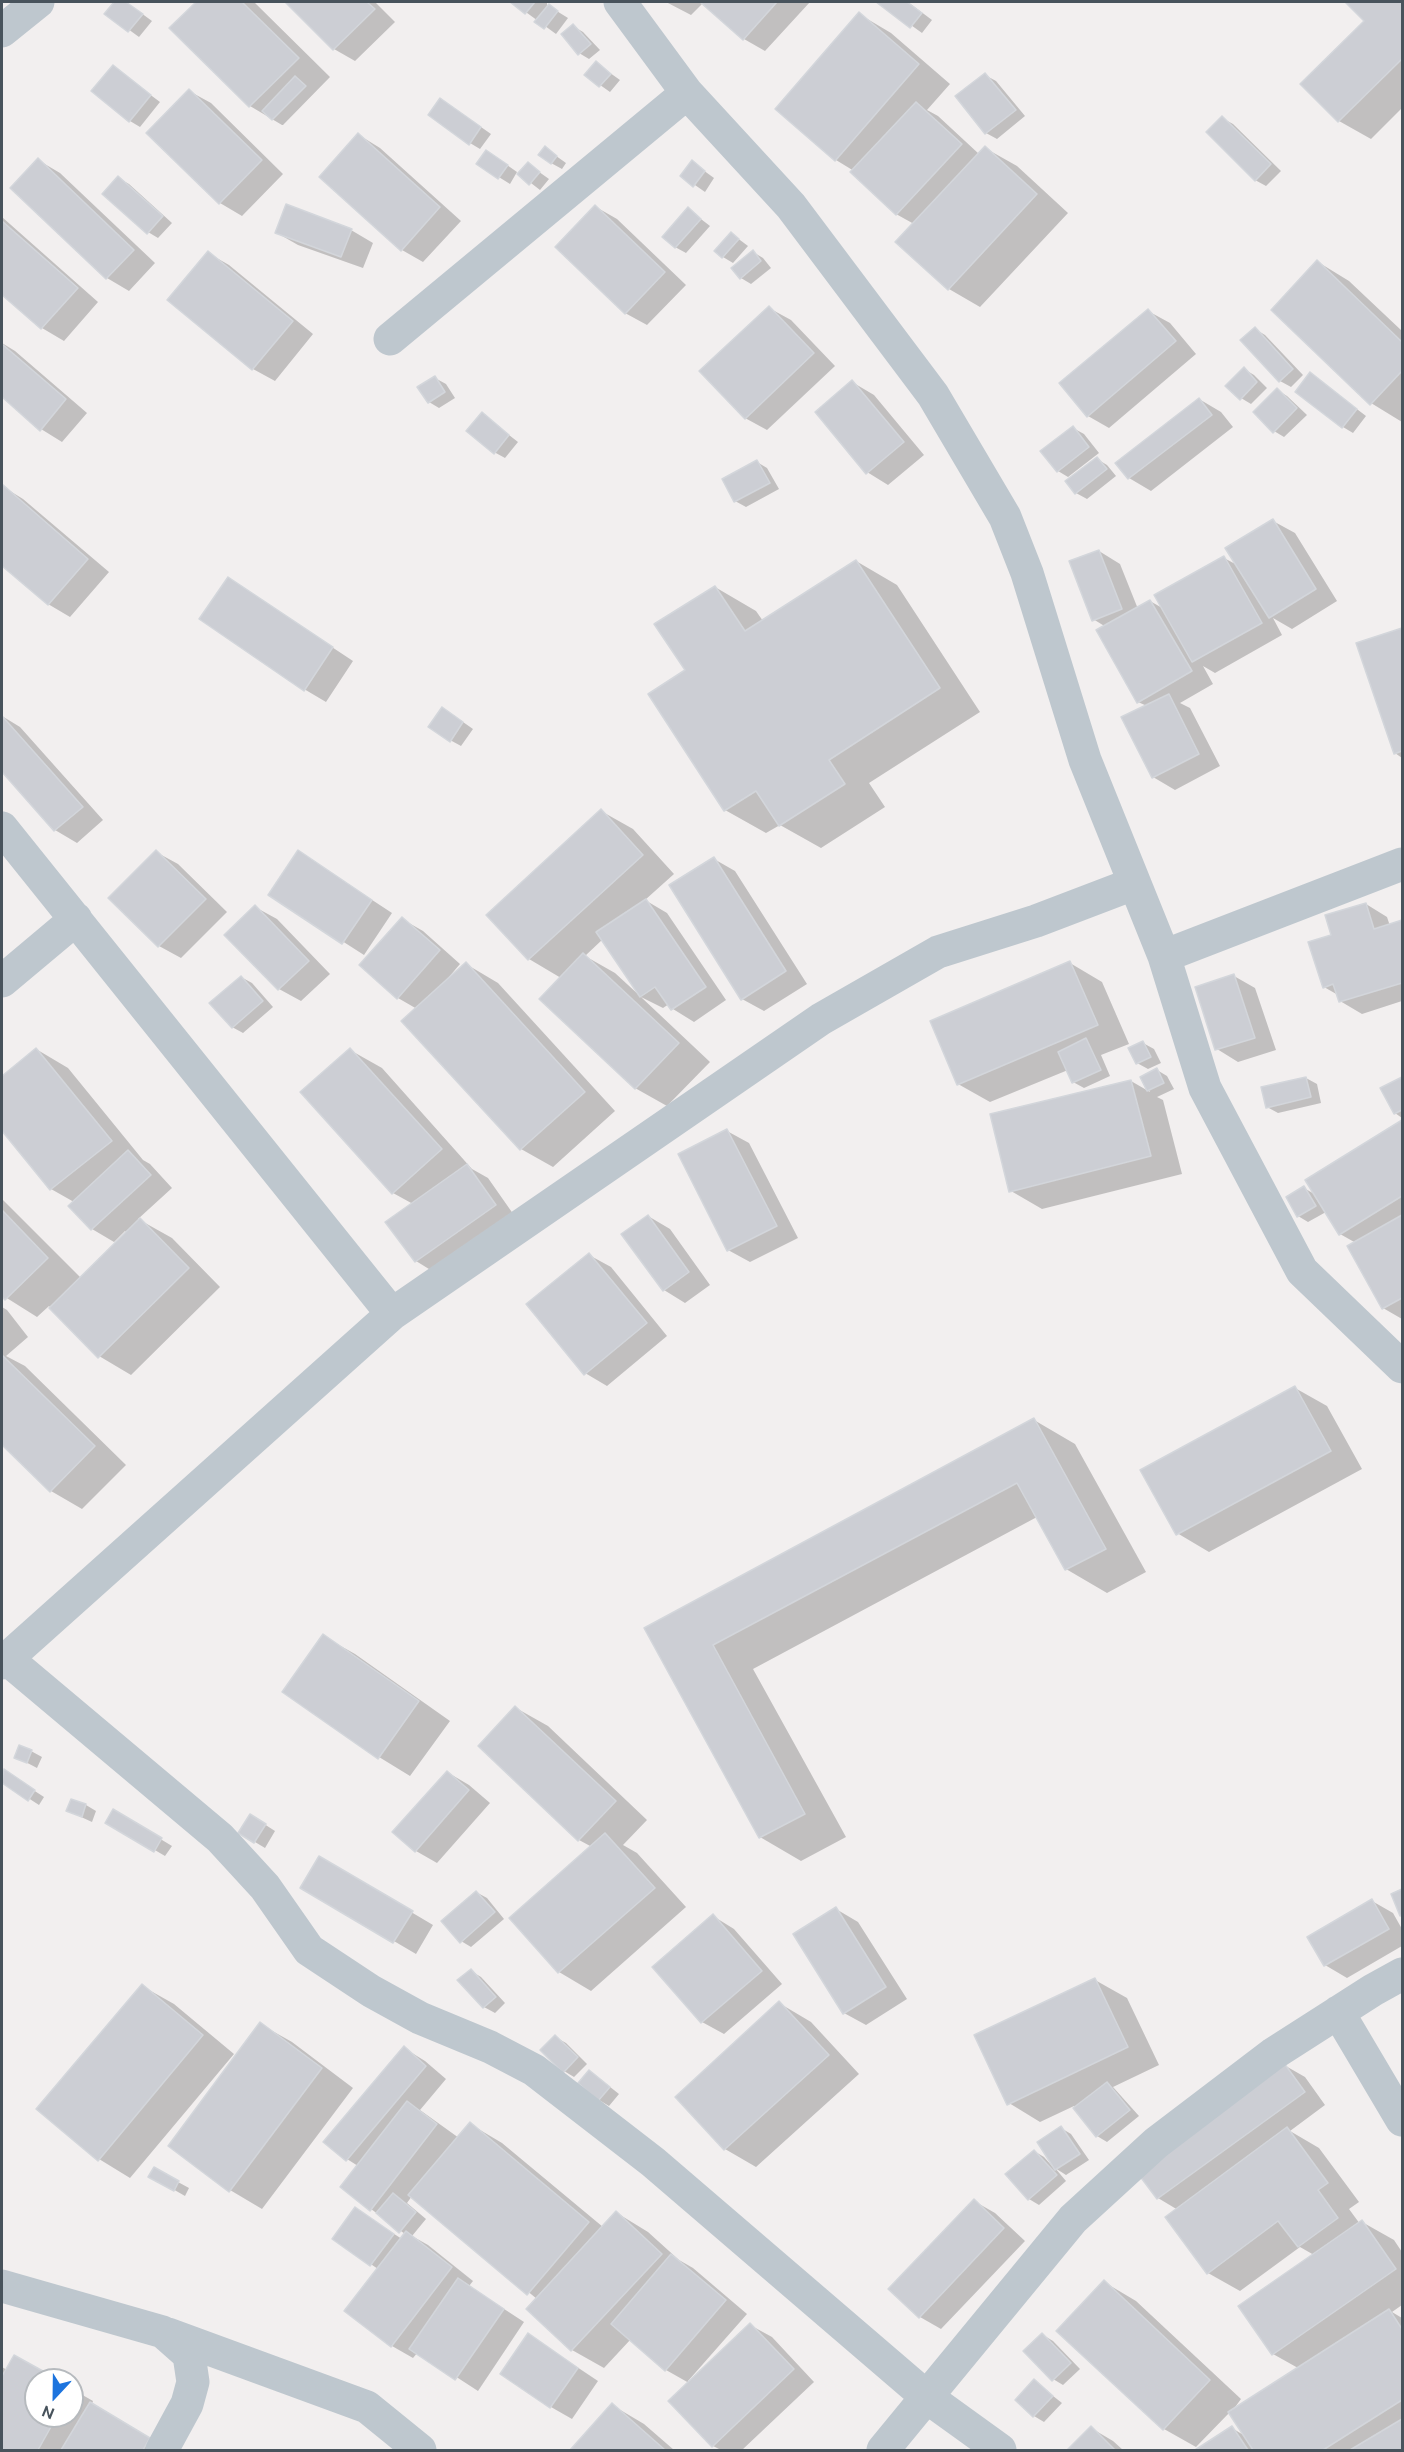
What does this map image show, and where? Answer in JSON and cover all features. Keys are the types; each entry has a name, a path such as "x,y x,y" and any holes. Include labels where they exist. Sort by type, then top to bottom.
{"street":[{"path":"2,31 38,2"},
{"path":"620,2 687,93 791,206 926,385 1005,517 1027,573 1085,760 1133,884 1164,956 1205,1088 1302,1271 1402,1367"},
{"path":"390,339 687,93"},
{"path":"2,828 392,1314"},
{"path":"1164,956 1402,864"},
{"path":"1000,2451 928,2398 653,2162 534,2070 490,2047 420,2018 371,1991 309,1950 265,1887 220,1838 4,1661 392,1314 821,1019 938,952 1036,921 1133,884"},
{"path":"2,981 76,919"},
{"path":"883,2451 1073,2219 1156,2143 1273,2054 1402,1974"},
{"path":"1338,2012 1402,2120"},
{"path":"2,2286 163,2332 367,2408 420,2451"},
{"path":"162,2451 187,2404 193,2382 189,2355 163,2332"}],"building":[{"path":"114,2 126,2 143,14 128,32 104,14"},
{"path":"196,2 242,2 299,58 249,107 169,28"},
{"path":"285,2 367,2 375,9 333,50"},
{"path":"510,2 535,2 525,14"},
{"path":"700,2 777,2 743,40"},
{"path":"876,2 907,2 922,13 910,28"},
{"path":"1345,2 1402,2 1402,59 1338,122 1300,84 1364,21"},
{"path":"549,4 558,11 544,29 534,22"},
{"path":"859,12 919,64 835,161 775,109"},
{"path":"573,24 591,44 578,55 561,34"},
{"path":"596,61 611,74 599,87 584,75"},
{"path":"113,65 151,95 129,122 91,91"},
{"path":"985,73 1016,110 985,134 955,96"},
{"path":"295,76 306,86 272,120 262,111"},
{"path":"189,89 262,160 219,204 146,133"},
{"path":"440,98 481,127 469,145 428,115"},
{"path":"916,102 962,144 896,215 850,172"},
{"path":"1222,116 1271,164 1255,181 1206,132"},
{"path":"358,133 440,207 401,251 319,177"},
{"path":"545,146 557,156 551,164 538,155"},
{"path":"985,146 1037,194 948,290 895,242"},
{"path":"486,150 508,165 498,179 476,164"},
{"path":"38,158 134,250 106,279 10,188"},
{"path":"692,160 705,171 693,187 680,176"},
{"path":"528,162 540,172 529,185 517,174"},
{"path":"118,176 163,216 147,234 102,194"},
{"path":"286,204 352,229 341,257 275,233"},
{"path":"595,205 665,272 625,314 555,247"},
{"path":"688,207 701,219 675,248 662,237"},
{"path":"2,221 78,288 41,329 2,295"},
{"path":"731,232 739,239 722,258 714,251"},
{"path":"753,250 761,261 740,279 731,268"},
{"path":"208,251 293,321 252,370 167,300"},
{"path":"1317,260 1402,342 1402,371 1370,405 1271,310"},
{"path":"769,306 814,353 745,419 699,371"},
{"path":"1148,309 1176,341 1087,417 1059,383"},
{"path":"1255,327 1293,369 1279,382 1240,340"},
{"path":"2,344 66,399 40,431 2,397"},
{"path":"1244,367 1257,382 1240,400 1225,386"},
{"path":"1310,372 1357,409 1342,428 1295,392"},
{"path":"435,376 445,392 428,403 417,387"},
{"path":"852,380 904,442 866,474 815,412"},
{"path":"1277,388 1297,408 1273,433 1253,412"},
{"path":"1199,398 1212,415 1128,479 1115,463"},
{"path":"482,412 509,435 494,454 466,431"},
{"path":"1073,426 1089,447 1057,472 1040,451"},
{"path":"1097,457 1107,469 1075,494 1065,481"},
{"path":"757,460 770,483 734,502 722,479"},
{"path":"2,484 88,559 48,605 2,566"},
{"path":"1273,519 1316,589 1269,618 1225,548"},
{"path":"1099,550 1122,609 1092,621 1069,561"},
{"path":"1224,556 1262,623 1192,662 1154,595"},
{"path":"856,560 940,688 829,760 845,784 779,826 756,791 724,811 648,694 685,670 654,624 715,586 745,631"},
{"path":"228,577 333,647 304,691 199,619"},
{"path":"1150,600 1192,671 1137,703 1096,630"},
{"path":"1402,628 1402,751 1394,754 1356,643"},
{"path":"1169,694 1199,754 1152,778 1121,717"},
{"path":"442,707 463,722 450,742 428,727"},
{"path":"2,716 83,807 54,831 2,772"},
{"path":"601,809 643,855 528,960 486,915"},
{"path":"156,850 206,899 158,947 108,898"},
{"path":"298,850 372,900 342,944 268,895"},
{"path":"714,857 786,971 741,1000 669,885"},
{"path":"646,899 706,987 671,1010 655,987 640,997 596,932"},
{"path":"1366,903 1374,929 1402,920 1402,983 1339,1002 1333,984 1323,988 1308,942 1331,935 1325,915"},
{"path":"255,905 309,961 278,990 224,935"},
{"path":"402,917 440,950 397,999 359,965"},
{"path":"583,953 679,1043 635,1089 539,999"},
{"path":"1070,961 1098,1025 957,1085 930,1021"},
{"path":"466,962 585,1092 520,1150 401,1021"},
{"path":"1234,974 1255,1038 1215,1050 1195,987"},
{"path":"241,976 263,1001 232,1028 209,1003"},
{"path":"1086,1038 1101,1070 1072,1083 1058,1052"},
{"path":"1143,1041 1151,1057 1136,1064 1128,1048"},
{"path":"36,1048 112,1141 50,1190 2,1131 2,1076"},
{"path":"350,1048 442,1149 392,1194 300,1092"},
{"path":"1157,1068 1164,1083 1147,1091 1140,1077"},
{"path":"1306,1077 1311,1097 1266,1108 1261,1087"},
{"path":"1402,1077 1402,1110 1394,1114 1380,1088"},
{"path":"1131,1080 1151,1156 1009,1192 990,1114"},
{"path":"1402,1120 1402,1196 1339,1235 1305,1180"},
{"path":"727,1129 777,1226 727,1251 678,1154"},
{"path":"128,1150 151,1175 91,1230 68,1206"},
{"path":"467,1164 496,1205 415,1262 385,1222"},
{"path":"1304,1186 1316,1206 1297,1217 1286,1197"},
{"path":"2,1210 48,1258 5,1300 2,1297"},
{"path":"648,1215 689,1272 663,1291 621,1234"},
{"path":"1402,1215 1402,1298 1382,1309 1347,1246"},
{"path":"140,1218 189,1268 98,1358 49,1308"},
{"path":"589,1253 647,1323 584,1375 526,1304"},
{"path":"2,1355 95,1446 50,1492 2,1445"},
{"path":"1295,1386 1331,1451 1176,1535 1140,1470"},
{"path":"1034,1418 1106,1549 1065,1570 1017,1483 713,1645 805,1814 759,1838 644,1628"},
{"path":"323,1634 419,1701 378,1759 282,1692"},
{"path":"515,1706 616,1801 578,1841 478,1746"},
{"path":"19,1745 32,1750 27,1763 14,1758"},
{"path":"4,1769 35,1790 28,1801 2,1783"},
{"path":"447,1771 469,1790 415,1852 392,1832"},
{"path":"71,1799 86,1804 82,1817 66,1811"},
{"path":"113,1809 162,1838 154,1852 105,1823"},
{"path":"250,1814 266,1824 254,1843 238,1833"},
{"path":"605,1833 655,1888 558,1973 509,1918"},
{"path":"319,1856 413,1911 393,1943 300,1888"},
{"path":"1402,1889 1402,1915 1400,1916 1391,1894"},
{"path":"476,1891 495,1912 460,1943 441,1921"},
{"path":"1372,1899 1389,1929 1324,1966 1307,1937"},
{"path":"836,1907 886,1987 843,2014 793,1934"},
{"path":"713,1914 762,1971 701,2023 652,1967"},
{"path":"471,1969 496,1997 483,2008 457,1980"},
{"path":"1095,1978 1128,2047 1007,2105 974,2035"},
{"path":"142,1984 203,2035 98,2161 36,2109"},
{"path":"779,2001 829,2055 724,2150 675,2097"},
{"path":"260,2022 322,2068 229,2192 168,2146"},
{"path":"555,2035 578,2057 563,2073 540,2050"},
{"path":"404,2046 426,2066 346,2161 323,2142"},
{"path":"1284,2063 1305,2092 1157,2199 1136,2171"},
{"path":"589,2070 610,2087 598,2101 578,2083"},
{"path":"1107,2082 1130,2110 1096,2137 1073,2108"},
{"path":"407,2101 437,2124 370,2211 340,2187"},
{"path":"470,2122 589,2222 527,2295 408,2195"},
{"path":"1061,2126 1080,2154 1055,2170 1037,2142"},
{"path":"1287,2127 1328,2183 1318,2190 1338,2218 1298,2247 1278,2221 1207,2274 1165,2217"},
{"path":"1034,2150 1057,2175 1028,2200 1005,2174"},
{"path":"154,2167 179,2181 174,2191 148,2177"},
{"path":"393,2193 416,2212 399,2233 376,2213"},
{"path":"974,2199 1004,2228 919,2318 888,2289"},
{"path":"355,2207 394,2234 370,2266 332,2239"},
{"path":"616,2211 662,2254 571,2351 526,2309"},
{"path":"1362,2220 1396,2269 1272,2355 1238,2306"},
{"path":"406,2231 452,2267 391,2347 344,2311"},
{"path":"671,2254 726,2300 665,2371 611,2324"},
{"path":"458,2278 504,2309 455,2380 409,2349"},
{"path":"1104,2280 1210,2380 1163,2430 1056,2331"},
{"path":"1389,2309 1402,2329 1402,2400 1323,2450 1253,2450 1228,2412"},
{"path":"750,2323 794,2369 712,2447 668,2401"},
{"path":"528,2333 578,2368 550,2408 500,2374"},
{"path":"1042,2333 1071,2363 1052,2381 1023,2351"},
{"path":"14,2355 37,2368 24,2368 24,2428 50,2428 38,2450 2,2450 2,2376"},
{"path":"1034,2379 1053,2396 1033,2417 1015,2400"},
{"path":"90,2402 150,2438 143,2450 61,2450 74,2428 84,2428 84,2412"},
{"path":"612,2403 665,2450 570,2450"},
{"path":"1402,2419 1402,2450 1350,2450"},
{"path":"1091,2426 1115,2450 1067,2450"},
{"path":"1232,2426 1248,2450 1195,2450"}]}
